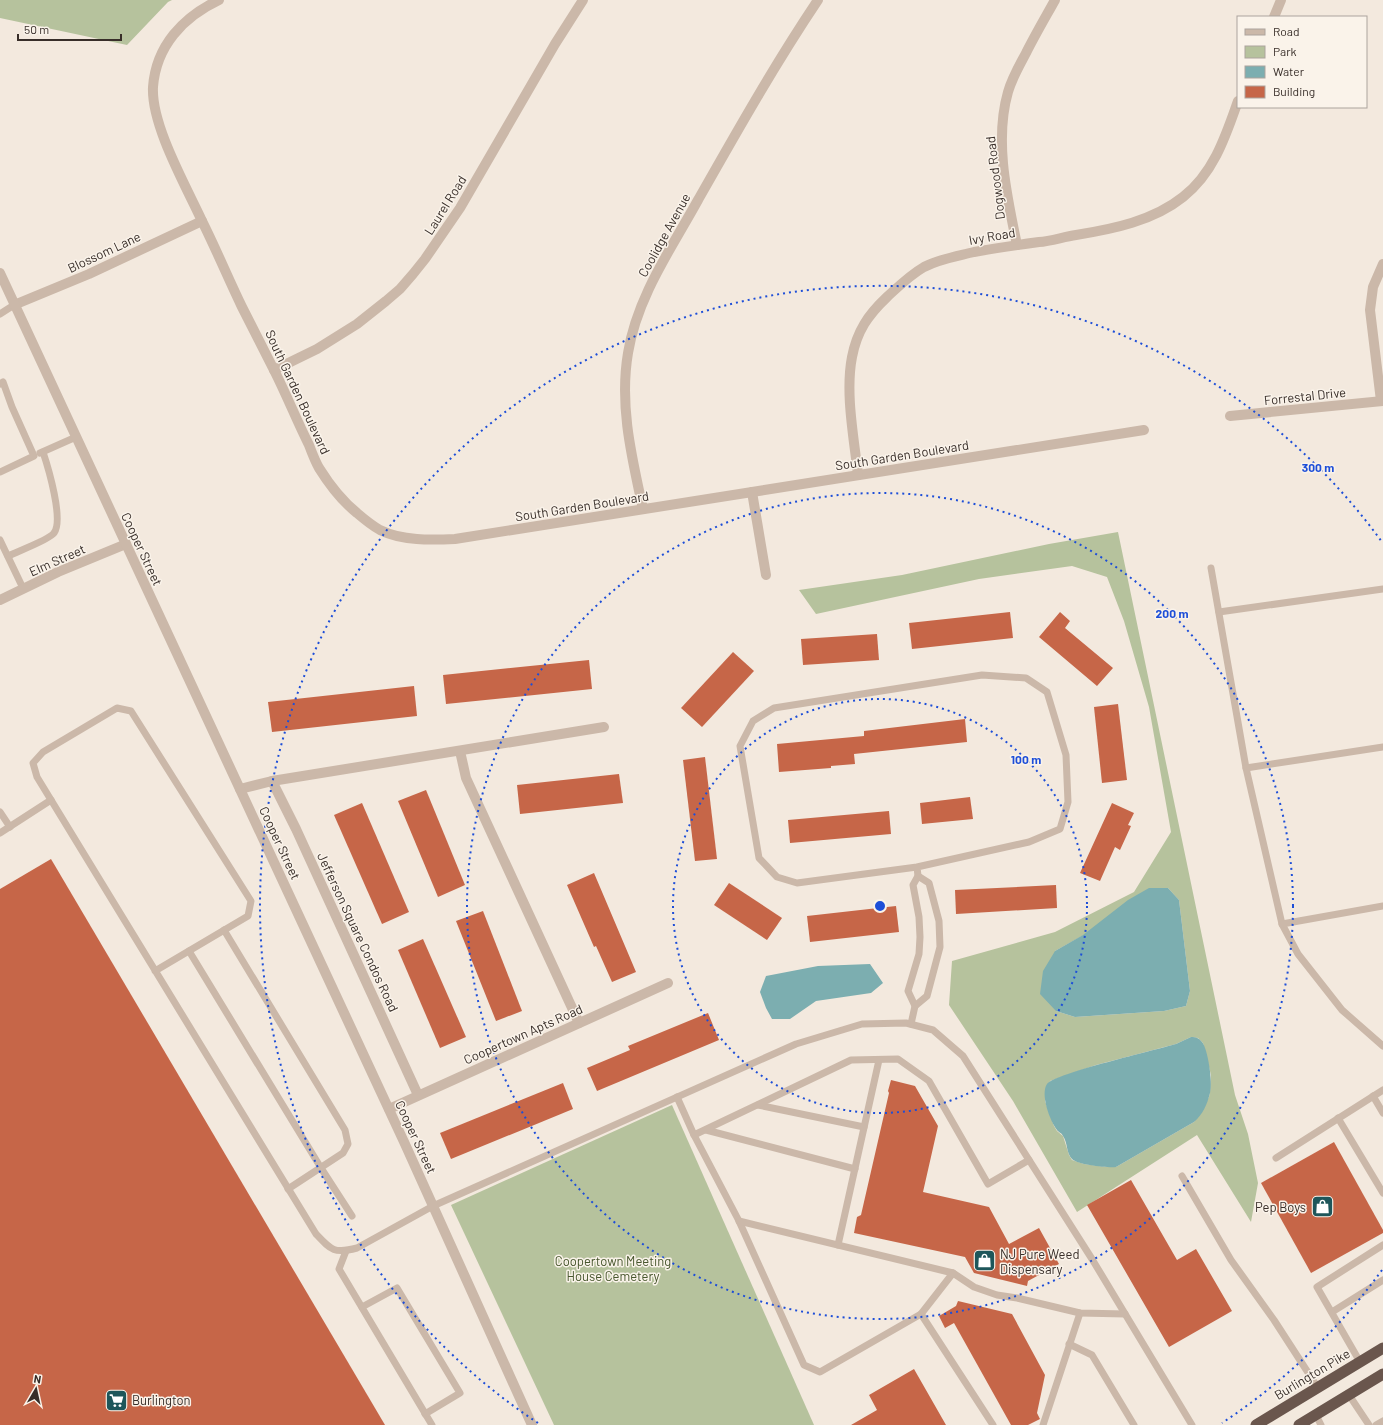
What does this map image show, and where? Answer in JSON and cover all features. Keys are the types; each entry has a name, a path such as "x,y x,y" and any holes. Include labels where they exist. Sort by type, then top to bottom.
{"highway":[{"name":"Burlington Pike","path":"1256,1425 1383,1348"},
{"path":"1299,1425 1383,1374"}],"street":[{"name":"South Garden Boulevard","path":"219,0 197,13 182,25 170,39 160,55 155,72 153,89 155,106 165,138 181,176 238,298 274,370 318,466 345,502 355,512 379,529 393,535 423,539 455,539 1144,430"},
{"name":"Laurel Road","path":"274,370 317,349 357,324 400,289 414,274 460,208 555,44 583,0"},
{"name":"Coolidge Avenue","path":"643,509 631,451 625,396 628,354 638,311 658,270 727,148 818,0"},
{"name":"Dogwood Road","path":"1017,245 1009,203 1003,156 1002,129 1004,107 1014,75 1056,0"},
{"path":"1274,16 1281,0"},
{"name":"Ivy Road","path":"858,475 850,404 850,373 856,340 863,324 872,312 910,276 925,267 957,256 990,249 1108,230 1124,226 1156,214 1183,197 1205,174 1214,160 1237,104"},
{"name":"Blossom Lane","path":"14,305 89,274 202,221"},
{"path":"1382,401 1370,310 1373,287 1383,264"},
{"name":"Cooper Street","path":"0,273 389,1109 532,1425"},
{"name":"Forrestal Drive","path":"1230,416 1382,401"},
{"path":"752,492 766,575"},
{"name":"Elm Street","path":"0,593 124,542"},
{"name":"Elm Street","path":"0,600 124,542"},
{"path":"240,789 272,781 604,727"},
{"path":"460,750 466,778 579,1022"},
{"name":"Jefferson Square Condos Road","path":"272,781 296,829 418,1095"},
{"name":"Coopertown Apts Road","path":"389,1109 668,983"}],"lane":[{"path":"0,314 14,305"},
{"path":"0,384 3,382 12,408 34,456"},
{"path":"0,472 76,437"},
{"path":"8,556 54,534 56,529 58,522 52,480 43,452"},
{"path":"0,540 21,584"},
{"path":"1211,568 1246,768 1282,924 1298,954 1342,1010 1383,1046"},
{"path":"1219,612 1383,589"},
{"path":"982,675 1026,678 1047,692 1066,755 1068,802 1060,828 1029,842 917,867 797,883 777,877 759,858 740,746 753,721 774,708 982,675"},
{"path":"155,971 248,916 251,901 131,711 117,708 43,752 33,763 37,777 155,971 288,1189 316,1234 330,1249 346,1251 357,1248 433,1206 796,1044 862,1024 906,1022 933,1030 963,1056 1125,1314 1192,1425"},
{"path":"1246,768 1383,747"},
{"path":"0,833 51,800"},
{"path":"0,812 10,827"},
{"path":"911,1024 915,1006 908,991 919,954 920,937 919,917 913,885 918,876 917,867"},
{"path":"915,1006 927,996 940,947 939,921 929,883 918,876"},
{"path":"1282,924 1383,906"},
{"path":"224,930 345,1130 348,1144 343,1154 288,1189"},
{"path":"189,951 321,1168 352,1216"},
{"path":"694,1135 851,1060 898,1059 929,1081 988,1184 1029,1160"},
{"path":"838,1245 879,1060"},
{"path":"1276,1158 1383,1090"},
{"path":"1373,1096 1383,1113"},
{"path":"677,1097 694,1135 740,1221 804,1365 820,1372 921,1314 953,1273"},
{"path":"758,1104 864,1127"},
{"path":"1338,1118 1383,1193"},
{"path":"706,1130 855,1169"},
{"path":"1182,1176 1231,1260 1274,1320 1318,1388"},
{"path":"740,1221 953,1273 974,1287 997,1295 1017,1298 1080,1314 1125,1314"},
{"path":"1360,1362 1317,1287 1383,1245"},
{"path":"346,1251 340,1269 432,1425"},
{"path":"1332,1312 1383,1280"},
{"path":"362,1307 397,1288 460,1393 426,1414"},
{"path":"921,1314 993,1425"},
{"path":"1043,1425 1080,1314"},
{"path":"1069,1344 1092,1355 1134,1425"},
{"path":"1349,1395 1369,1425"},
{"path":"1316,1415 1321,1425"},
{"path":"1376,1425 1383,1421"}],"green space":[{"path":"0,0 172,0 168,2 127,45 0,18"},
{"path":"1118,532 1235,1095 1248,1134 1258,1183 1251,1222 1197,1135 1077,1212 1013,1101 949,1005 952,961 1055,932 1134,892 1171,832 1149,707 1124,621 1107,577 1072,566 979,579 816,614 799,590 902,575 1049,544","holes":["1168,888 1179,900 1190,991 1186,1006 1164,1011 1075,1017 1056,1011 1055,951","1191,1037 1198,1038 1203,1043 1211,1075 1209,1097 1194,1122 1116,1167 1084,1164 1072,1160 1063,1136 1054,1126 1045,1101 1050,1081 1096,1065 1176,1044"]},
{"name":"Coopertown Meeting House Cemetery","path":"672,1105 814,1425 554,1425 451,1205"}],"water":[{"path":"1149,888 1168,888 1179,900 1190,991 1186,1006 1164,1011 1075,1017 1056,1011 1040,994 1043,971 1055,951 1083,935 1128,900"},
{"path":"870,964 883,983 871,993 816,1001 790,1019 772,1019 760,992 766,976 818,966"},
{"path":"1191,1037 1199,1039 1202,1042 1208,1059 1210,1074 1211,1088 1209,1097 1200,1116 1194,1122 1116,1167 1080,1163 1072,1159 1070,1157 1065,1139 1054,1126 1049,1114 1045,1101 1045,1088 1047,1084 1054,1079 1086,1068 1176,1044"}],"building":[{"path":"1010,612 1013,638 912,649 909,623"},
{"path":"1060,612 1070,621 1065,628 1113,668 1097,686 1039,637"},
{"path":"877,634 879,660 803,665 801,639"},
{"path":"733,652 754,671 702,727 681,708"},
{"path":"589,660 592,689 446,704 443,675"},
{"path":"414,686 417,716 272,732 268,702"},
{"path":"1118,704 1127,780 1102,783 1094,707"},
{"path":"965,719 967,742 854,754 855,764 831,766 831,768 779,772 777,744 864,736 864,731"},
{"path":"705,757 717,859 695,861 683,760"},
{"path":"619,774 623,803 520,814 517,785"},
{"path":"426,790 465,885 438,897 398,801"},
{"path":"970,797 973,819 922,824 920,803"},
{"path":"362,803 409,912 382,924 334,815"},
{"path":"1112,803 1134,813 1128,825 1131,826 1120,850 1115,847 1100,881 1080,873"},
{"path":"889,811 891,834 790,843 788,820"},
{"path":"51,859 385,1425 0,1425 0,889"},
{"path":"594,873 636,972 612,982 596,946 594,947 567,885"},
{"path":"729,883 782,918 767,940 714,905"},
{"path":"1056,885 1057,908 956,914 955,890"},
{"path":"896,906 899,932 810,942 807,916"},
{"path":"483,911 522,1011 496,1021 456,921"},
{"path":"423,939 466,1037 440,1048 398,950"},
{"path":"708,1013 719,1040 597,1091 587,1068 630,1050 628,1046"},
{"path":"891,1080 915,1086 938,1126 923,1192 989,1207 1009,1244 1039,1228 1059,1264 1028,1281 1027,1286 974,1273 965,1257 854,1233 857,1217 861,1215"},
{"path":"563,1083 573,1109 451,1159 440,1133"},
{"name":"Pep Boys","path":"1334,1142 1383,1230 1383,1233 1311,1273 1261,1183"},
{"path":"1131,1180 1177,1260 1196,1249 1232,1311 1169,1347 1087,1205"},
{"path":"958,1301 1012,1314 1045,1375 1037,1413 1040,1419 1028,1425 1011,1425 954,1323 945,1328 939,1316 956,1306"},
{"path":"914,1369 946,1425 851,1425 877,1410 869,1395"}],"place":[{"name":"Pep Boys","path":"1322,1207"},
{"name":"NJ Pure Weed Dispensary","path":"985,1261"},
{"name":"Burlington","path":"117,1400"}]}
